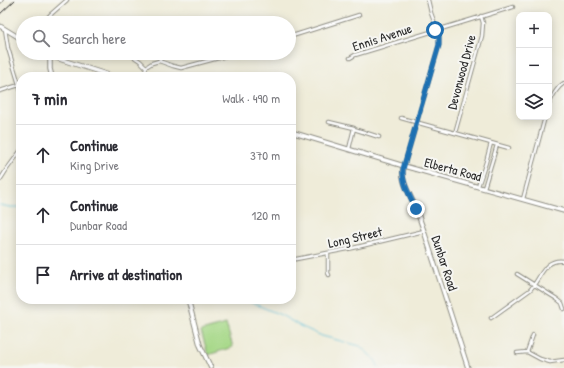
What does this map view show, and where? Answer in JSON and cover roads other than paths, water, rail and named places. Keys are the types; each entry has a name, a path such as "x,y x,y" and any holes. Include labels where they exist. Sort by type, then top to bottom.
{"street":[{"path":"49,16 67,0"},
{"path":"404,166 439,45 439,35 428,0"},
{"name":"Ennis Avenue","path":"350,58 355,55 513,7"},
{"path":"296,35 359,15"},
{"name":"Devonwood Drive","path":"455,133 482,36 483,23 481,16"},
{"path":"0,26 16,36"},
{"path":"5,29 8,48 16,75"},
{"path":"50,60 51,72"},
{"path":"63,60 100,72"},
{"path":"138,60 146,67"},
{"path":"145,72 146,67 159,61 181,68 211,60"},
{"path":"552,97 554,92 561,84 564,83"},
{"path":"0,91 16,86"},
{"path":"401,118 509,148"},
{"path":"523,199 545,120"},
{"path":"329,122 354,128 379,137"},
{"path":"349,150 354,129"},
{"name":"Elberta Road","path":"296,134 564,211"},
{"path":"478,186 491,143"},
{"path":"484,188 497,145"},
{"path":"0,180 16,157"},
{"name":"Dunbar Road","path":"404,166 404,183 424,231 468,368"},
{"name":"Long Street","path":"296,259 359,247 424,231"},
{"path":"328,253 329,276"},
{"path":"491,318 534,286 545,267 550,263 555,261 564,261"},
{"path":"517,274 557,299 562,303 564,309"},
{"path":"189,304 200,345 210,368"},
{"path":"527,352 533,335"},
{"path":"517,353 527,352 540,359 550,362 564,360"}],"waterway":[{"path":"0,205 16,207"},
{"path":"255,304 281,315 322,336 360,346 375,360 379,368"}],"railway":[{"path":"0,14 15,0"}]}
